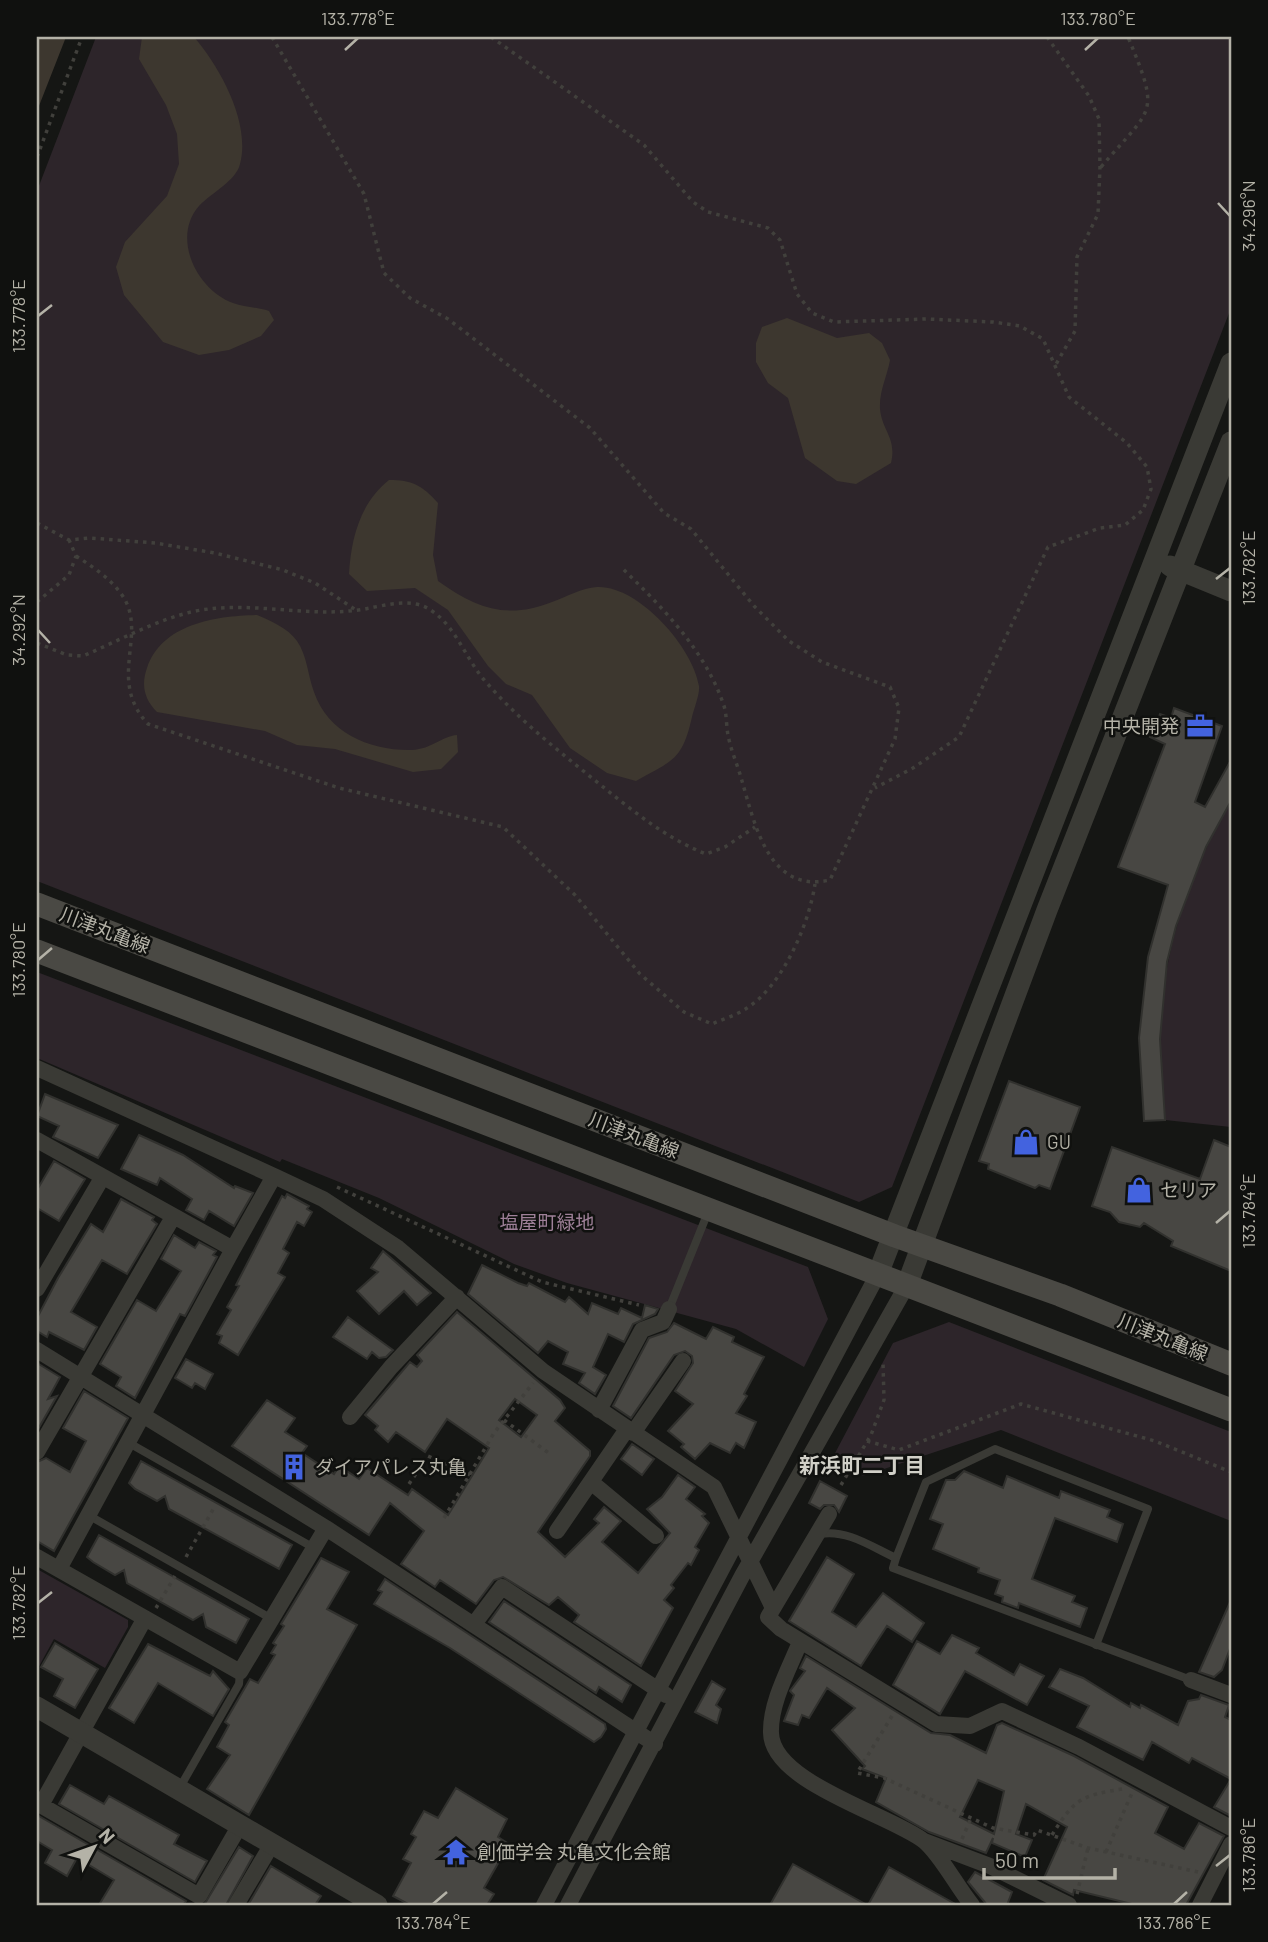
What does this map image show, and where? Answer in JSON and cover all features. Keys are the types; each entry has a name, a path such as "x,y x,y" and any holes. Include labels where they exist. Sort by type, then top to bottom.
{"main road":[{"name":"川津丸亀線","path":"37,904 895,1236 1060,1295 1231,1364"},
{"path":"37,951 1231,1410"}],"street":[{"path":"544,1905 878,1274 895,1236 1231,363"},
{"path":"568,1905 751,1560 907,1285 1047,910 1231,442"},
{"path":"1155,559 1231,591"},
{"path":"37,1068 323,1199 398,1248 543,1371 714,1487 773,1608"},
{"path":"37,1140 233,1250"},
{"path":"59,1569 274,1176"},
{"path":"37,1290 102,1178"},
{"path":"37,1452 173,1217"},
{"path":"350,1417 391,1367 457,1297"},
{"path":"598,1409 642,1330 663,1322 669,1309"},
{"path":"37,1350 145,1414 326,1528 655,1744"},
{"path":"557,1531 683,1361"},
{"path":"591,1482 656,1536"},
{"path":"829,1514 768,1617 800,1642 936,1724 970,1726 1002,1711 1079,1747 1231,1828"},
{"path":"37,1557 240,1672 326,1528"},
{"path":"474,1624 502,1587 677,1702"},
{"path":"147,1619 39,1804 199,1896 240,1825"},
{"path":"800,1642 774,1710 770,1735 782,1759 825,1791 924,1841 1072,1905"},
{"path":"1191,1680 1231,1695"},
{"path":"37,1707 377,1905"},
{"path":"924,1841 972,1905"},
{"path":"236,1905 272,1844"},
{"path":"1200,1905 1231,1844"}],"lane":[{"path":"669,1309 710,1209"},
{"path":"129,1443 314,1548"},
{"path":"1096,1645 1147,1510 995,1449 926,1482 893,1568 1096,1645 1191,1680"},
{"path":"89,1515 272,1619"},
{"path":"817,1534 831,1532 851,1536 896,1558"},
{"path":"179,1789 239,1684 240,1672"}],"path":[{"path":"37,157 82,37"},
{"path":"272,37 365,194 384,273 410,298 448,319 590,428 664,513 691,530 754,606 789,641 822,662 890,687 899,708 895,739 830,880 815,883 790,876 766,852 755,827 728,736 724,704 704,665 678,625 621,567"},
{"path":"491,37 644,145 700,207 708,212 768,228 780,240 797,294 812,313 834,322 926,319 1020,326 1043,339 1069,397 1127,443 1147,467 1151,489 1143,510 1125,525 1100,528 1048,547 959,737 913,768 873,789"},
{"path":"1047,37 1090,96 1099,119 1098,214 1077,257 1075,331 1055,366"},
{"path":"1100,167 1130,138 1149,108 1147,82 1128,37"},
{"path":"37,523 69,540 90,538 155,543 215,553 283,570 315,583 356,610"},
{"path":"69,540 76,556 102,573 123,596 131,625 129,693 135,709 148,724 339,788 503,827 575,895 640,974 684,1012 712,1024 748,1008 775,978 804,931 815,883"},
{"path":"37,602 69,575 76,556"},
{"path":"37,643 67,655 83,656 190,612 233,606 296,613 356,610 407,603 430,608 447,622 473,668 547,742 639,816 683,845 706,854 725,847 755,827"},
{"path":"327,1183 542,1282 575,1293 639,1305"},
{"path":"841,1485 867,1441 884,1400 883,1362 875,1340"},
{"path":"444,1518 504,1420 543,1371"},
{"path":"867,1441 899,1450 1021,1404 1155,1441 1231,1472"},
{"path":"504,1420 550,1454"},
{"path":"409,1484 428,1456 470,1475"},
{"path":"147,1619 221,1495"},
{"path":"900,1702 857,1773 884,1779 993,1828 1034,1835 1037,1830 1106,1853 1172,1868 1216,1874"},
{"path":"1052,1835 1068,1810 1084,1796 1128,1788 1133,1791 1106,1853"},
{"path":"956,1853 971,1818"},
{"path":"1072,1905 1088,1848"}],"green space":[{"path":"96,37 1231,37 1231,308 892,1187 859,1202 37,881 37,191"},
{"path":"1231,801 1231,1127 1165,1120 1160,1049 1166,976 1180,916 1202,857"},
{"name":"塩屋町緑地","path":"37,972 808,1267 828,1319 804,1367 736,1329 567,1283 514,1264 379,1198 282,1159 280,1162 37,1058"},
{"path":"949,1322 1231,1432 1231,1521 1001,1430 863,1476 833,1457 893,1343"},
{"path":"37,1569 128,1620 128,1627 105,1668 54,1639 37,1670"}],"shaded area":[{"path":"37,37 66,37 37,111"},
{"path":"142,37 194,37 223,80 237,114 242,148 238,170 199,206 187,233 192,262 209,287 233,303 269,311 274,320 261,336 229,350 199,355 163,342 124,295 116,267 125,242 167,196 179,164 177,134 166,105 139,59"},
{"path":"787,318 837,338 869,333 882,343 890,360 880,409 891,441 891,463 856,484 837,481 805,458 788,398 768,383 756,362 756,343 762,327"},
{"path":"389,480 416,485 438,503 433,555 438,581 465,598 492,608 520,610 597,587 613,589 629,596 661,621 686,654 695,670 699,686 688,732 674,758 636,781 607,773 570,748 532,695 506,684 488,666 448,610 415,588 367,591 349,574 359,522 371,499"},
{"path":"257,615 284,629 297,641 321,706 340,729 366,743 412,750 457,735 458,752 441,769 413,772 335,749 297,745 265,731 157,712 149,702 144,680 154,653 165,641 192,625"}],"building":[{"path":"1174,708 1222,726 1195,802 1205,807 1231,760 1231,801 1206,847 1176,926 1167,962 1160,1039 1165,1120 1144,1121 1139,1038 1148,957 1168,885 1118,867 1165,744 1150,737 1160,714 1171,718"},
{"name":"GU","path":"1009,1081 1080,1107 1050,1189 1039,1185 1035,1188 988,1169 989,1164 979,1161"},
{"path":"45,1094 118,1125 98,1158 53,1137 59,1126 37,1116"},
{"path":"139,1135 183,1155 234,1188 235,1186 253,1193 234,1226 209,1211 204,1220 186,1210 192,1199 160,1178 157,1185 121,1169"},
{"path":"1214,1140 1231,1147 1231,1271 1171,1246 1173,1241 1144,1223 1140,1227 1119,1222 1110,1212 1092,1206 1112,1147 1200,1179"},
{"path":"54,1161 85,1179 59,1221 37,1208 37,1190"},
{"path":"287,1194 309,1206 307,1209 312,1212 304,1226 297,1222 283,1249 289,1253 278,1273 285,1277 238,1355 219,1343 222,1336 217,1334 231,1310 227,1307 239,1286 236,1285 282,1196 285,1198"},
{"path":"121,1199 154,1217 152,1220 157,1224 127,1274 102,1260 71,1312 97,1327 84,1350 49,1332 47,1337 37,1331 37,1318 58,1278 91,1224 103,1232"},
{"path":"174,1235 195,1248 199,1242 216,1251 213,1255 217,1257 185,1316 180,1314 135,1398 116,1386 121,1377 100,1364 137,1300 156,1311 181,1271 161,1259"},
{"path":"383,1251 431,1293 417,1305 404,1291 379,1314 357,1291 378,1272 371,1268"},
{"path":"482,1265 518,1283 527,1286 529,1283 565,1302 569,1297 588,1314 592,1303 618,1314 621,1308 642,1318 645,1305 658,1309 655,1314 633,1324 624,1342 608,1334 593,1367 606,1375 595,1394 579,1383 585,1373 563,1364 568,1352 548,1341 538,1353 468,1294"},
{"path":"457,1312 560,1400 565,1408 555,1421 590,1451 590,1456 538,1532 565,1557 599,1523 594,1519 604,1507 621,1521 602,1542 638,1573 670,1533 647,1509 662,1497 678,1475 695,1487 686,1499 705,1514 702,1516 709,1523 695,1547 699,1550 691,1565 688,1563 671,1585 674,1588 664,1600 673,1608 641,1666 574,1622 579,1615 558,1597 549,1605 503,1577 494,1580 476,1604 440,1580 435,1587 401,1564 424,1531 390,1503 369,1535 232,1446 267,1400 295,1418 285,1432 307,1446 302,1453 334,1474 339,1466 359,1479 367,1468 408,1495 412,1489 448,1515 489,1448 447,1419 425,1452 396,1432 388,1442 375,1430 378,1426 365,1415 410,1362 417,1367 422,1361 417,1355","holes":["515,1399 537,1415 521,1437 499,1420"]},
{"path":"348,1317 393,1350 386,1357 379,1358 372,1352 367,1359 333,1337"},
{"path":"674,1323 706,1339 713,1327 734,1337 732,1342 764,1357 744,1394 747,1396 736,1413 756,1422 744,1448 736,1443 730,1453 710,1443 695,1459 681,1447 684,1444 668,1431 693,1404 675,1391 693,1363 692,1356 685,1351 674,1355 631,1418 613,1406 649,1338 667,1332"},
{"path":"186,1359 213,1374 205,1389 195,1383 192,1388 175,1378"},
{"path":"37,1363 60,1377 48,1399 57,1396 37,1431"},
{"path":"84,1391 128,1418 54,1551 37,1541 37,1462 46,1458 70,1472 86,1441 63,1428"},
{"path":"632,1444 654,1459 642,1475 621,1459"},
{"path":"141,1461 292,1545 279,1569 169,1509 165,1496 157,1501 135,1489 129,1483"},
{"path":"964,1471 1003,1488 1007,1476 1059,1498 1061,1491 1110,1510 1107,1517 1123,1524 1117,1542 1055,1518 1032,1579 1075,1596 1072,1602 1087,1608 1080,1627 1019,1603 1018,1608 1002,1602 1003,1597 995,1594 1000,1580 933,1549 943,1524 930,1519 946,1480 955,1480"},
{"path":"820,1481 847,1496 839,1512 834,1505 824,1505 820,1509 809,1503"},
{"path":"99,1535 249,1619 236,1643 206,1627 203,1614 193,1620 127,1583 124,1570 115,1575 93,1562 87,1557"},
{"path":"827,1557 854,1574 832,1612 856,1627 883,1593 924,1623 912,1642 887,1626 861,1666 789,1621"},
{"path":"321,1558 349,1572 327,1609 357,1625 249,1815 207,1789 230,1755 217,1747 229,1725 225,1722 250,1679 258,1683 275,1655 271,1653 276,1645 273,1643 284,1626 281,1624"},
{"path":"385,1579 605,1724 606,1729 601,1737 594,1742 450,1648 374,1604 382,1592 378,1590"},
{"path":"1231,1600 1231,1646 1222,1670 1214,1677 1199,1672"},
{"path":"504,1601 631,1685 622,1702 599,1687 596,1693 489,1622"},
{"path":"952,1635 979,1648 976,1653 1014,1675 1020,1664 1044,1676 1027,1705 965,1671 940,1714 893,1685 917,1641 940,1654"},
{"path":"55,1643 98,1669 75,1708 54,1696 63,1679 41,1667"},
{"path":"148,1644 210,1676 213,1671 229,1689 213,1716 158,1683 134,1723 109,1708"},
{"path":"806,1656 931,1733 950,1735 986,1753 997,1725 1002,1723 1074,1756 1168,1807 1155,1833 1184,1849 1199,1823 1224,1836 1186,1905 1136,1905 1074,1890 1073,1895 1043,1880 1067,1827 1026,1804 1016,1834 1032,1840 1025,1857 992,1843 993,1838 986,1853 929,1832 876,1802 886,1778 862,1769 865,1766 832,1730 855,1708 827,1688 809,1718 802,1715 798,1725 784,1721 794,1695 790,1691 805,1671 800,1668","holes":["978,1780 1004,1791 994,1834 960,1817"]},
{"path":"1060,1669 1083,1678 1130,1707 1131,1703 1140,1708 1141,1705 1178,1725 1188,1701 1199,1699 1201,1695 1229,1705 1225,1717 1231,1720 1231,1779 1192,1758 1189,1763 1152,1742 1143,1760 1077,1727 1089,1706 1049,1687"},
{"path":"712,1681 725,1689 716,1705 721,1709 717,1723 695,1712"},
{"path":"1231,1779 1231,1816 1214,1807"},
{"path":"70,1785 104,1804 109,1796 179,1835 174,1844 207,1861 195,1882 59,1804"},
{"name":"創価学会 丸亀文化会館","path":"456,1788 507,1819 498,1837 509,1844 484,1888 494,1894 487,1905 410,1905 393,1896 411,1863 403,1859 416,1837 411,1834 424,1811 438,1818"},
{"path":"37,1815 186,1901 183,1905 99,1905 114,1880 77,1858 67,1876 45,1863 52,1850 37,1841"},
{"path":"239,1847 253,1856 226,1905 204,1905"},
{"path":"793,1864 867,1905 770,1905"},
{"path":"271,1866 321,1896 315,1905 248,1905"},
{"path":"889,1867 957,1905 868,1905"},
{"path":"975,1872 1012,1892 1007,1905 987,1905 968,1882"}],"place":[{"name":"中央開発","path":"1200,726"},
{"name":"GU","path":"1026,1142"},
{"name":"セリア","path":"1139,1190"},
{"name":"ダイアパレス丸亀","path":"294,1467"},
{"name":"創価学会 丸亀文化会館","path":"456,1852"}],"district":[{"name":"新浜町二丁目","path":"862,1466"}]}
